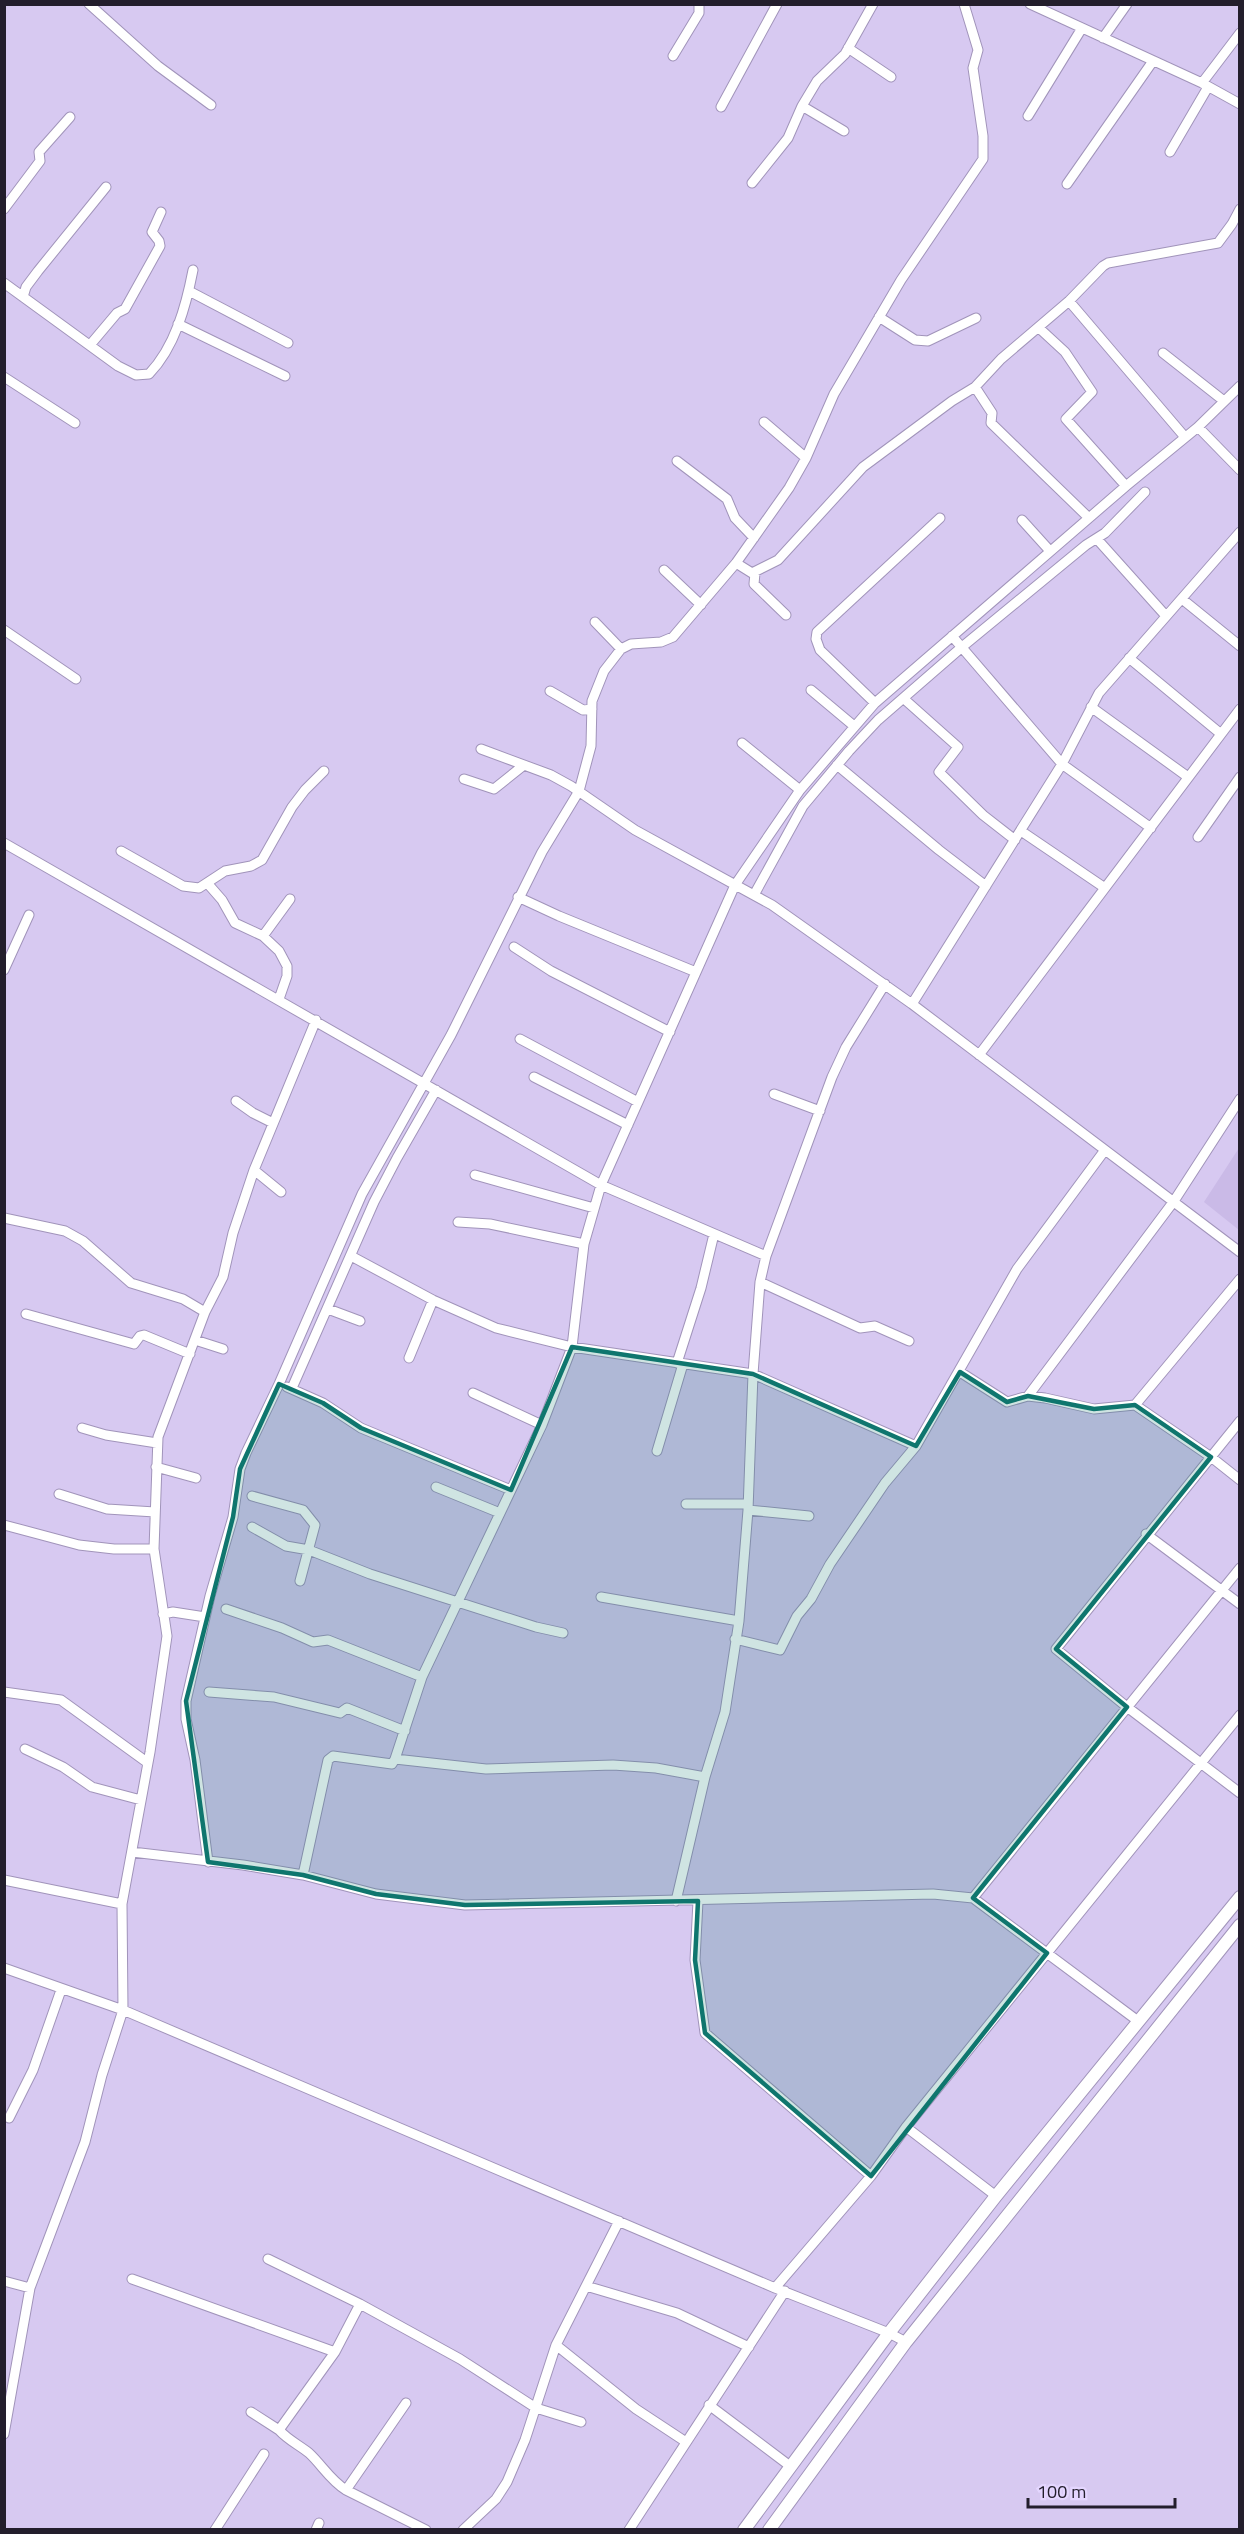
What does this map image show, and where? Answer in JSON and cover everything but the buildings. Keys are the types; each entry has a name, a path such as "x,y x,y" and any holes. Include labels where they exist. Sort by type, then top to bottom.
{"street":[{"path":"89,4 158,66 211,105"},
{"path":"673,56 699,13 699,4"},
{"path":"721,106 777,4"},
{"path":"752,183 788,138 802,106 818,81 838,63 873,4"},
{"path":"208,1862 195,1760 186,1719 186,1701 205,1617 233,1517 240,1468 362,1194 451,1035 518,897 579,791 591,746 592,701 601,678 621,649 631,645 661,642 673,638 736,563 789,488 806,458 834,394 901,280 983,159 983,136 973,68 978,50 964,4"},
{"path":"1030,4 1205,85 1239,104"},
{"path":"1103,38 1127,4"},
{"path":"1028,116 1082,28"},
{"path":"1170,152 1205,85 1239,33"},
{"path":"848,48 891,77"},
{"path":"1067,184 1153,61"},
{"path":"802,106 844,131"},
{"path":"4,209 40,161 39,152 70,117"},
{"path":"23,297 26,287 38,271 106,187"},
{"path":"755,573 778,560 863,467 952,401 975,387 1001,359 1039,328 1108,263 1218,243 1232,224 1239,209"},
{"path":"90,345 117,313 125,309 143,278 160,246 152,232 161,212"},
{"path":"4,283 118,366 136,375 149,374 158,365 186,307 194,270"},
{"path":"189,291 288,343"},
{"path":"1069,301 1184,436"},
{"path":"879,317 922,342 976,318"},
{"path":"178,324 285,375"},
{"path":"1039,328 1065,352 1092,392 1066,418 1125,486"},
{"path":"1163,353 1224,401"},
{"path":"4,377 75,423"},
{"path":"303,1875 330,1757 392,1764 422,1677 542,1425 572,1347 584,1244 601,1185 735,885 800,790 872,707 1125,486 1184,436 1198,427 1239,386"},
{"path":"975,387 992,412 990,420 992,423 1089,518"},
{"path":"764,422 806,458"},
{"path":"1198,427 1239,470"},
{"path":"677,461 727,499 735,518 754,538"},
{"path":"754,894 803,806 878,720 962,647 1097,539 1145,492"},
{"path":"878,720 872,707 820,650 816,639 817,632 940,518"},
{"path":"1022,520 1050,551"},
{"path":"912,1004 1062,764 1091,707 1106,684 1238,536"},
{"path":"1097,539 1166,616"},
{"path":"736,563 755,573"},
{"path":"664,570 701,605"},
{"path":"755,573 754,584 786,615"},
{"path":"1182,599 1239,646"},
{"path":"595,622 621,649"},
{"path":"4,630 76,679"},
{"path":"952,636 1062,764 1151,828"},
{"path":"1129,658 1221,734"},
{"path":"811,690 854,726"},
{"path":"550,691 583,710 592,709"},
{"path":"903,698 958,747 939,772 983,815 1015,840"},
{"path":"1091,707 1188,777"},
{"path":"979,1055 1239,709"},
{"path":"742,743 800,790"},
{"path":"481,749 551,776 579,791 635,830 754,894 885,984 1239,1252"},
{"path":"464,778 494,789 524,765"},
{"path":"837,765 986,886"},
{"path":"121,851 183,886 199,888 225,871 250,866 262,860 292,807 324,771"},
{"path":"1198,837 1239,777"},
{"path":"1021,831 1105,888"},
{"path":"4,843 601,1185 766,1256"},
{"path":"208,884 222,900 236,923 263,936 279,951 287,966 287,976 279,999"},
{"path":"518,897 696,972"},
{"path":"263,936 290,899"},
{"path":"4,970 29,915"},
{"path":"514,947 551,971 670,1032"},
{"path":"676,1901 705,1777 725,1712 739,1621 748,1507 753,1374 760,1282 766,1256 832,1077 846,1047 885,984"},
{"path":"4,2434 30,2288 86,2142 102,2075 123,2010 122,1904 148,1763 166,1636 154,1549 157,1443 205,1312 223,1277 233,1233 254,1170 316,1020"},
{"path":"519,1039 638,1101"},
{"path":"534,1077 628,1125"},
{"path":"292,1388 397,1158 436,1090"},
{"path":"774,1094 820,1111"},
{"path":"1028,1396 1173,1202 1239,1099"},
{"path":"236,1101 252,1113 273,1123"},
{"path":"735,1639 780,1650 797,1616 811,1599 830,1564 885,1483 916,1446 1017,1269 1105,1150"},
{"path":"254,1170 281,1192"},
{"path":"475,1175 594,1208"},
{"path":"4,1218 65,1231 83,1241 131,1283 183,1299 205,1312"},
{"path":"458,1222 490,1224 584,1244"},
{"path":"657,1451 714,1234"},
{"path":"351,1256 434,1300 496,1328 572,1347 753,1374 916,1446"},
{"path":"1135,1405 1239,1279"},
{"path":"760,1282 860,1328 875,1326 909,1341"},
{"path":"409,1358 434,1300"},
{"path":"328,1309 360,1321"},
{"path":"26,1314 134,1344 140,1336 144,1335 190,1354"},
{"path":"195,1340 223,1349"},
{"path":"960,1372 1007,1402 1028,1396 1094,1409 1135,1405 1211,1457 1239,1480"},
{"path":"279,1384 323,1403 361,1428 511,1490"},
{"path":"473,1393 514,1410 542,1425"},
{"path":"1239,1421 1056,1649 1239,1793"},
{"path":"82,1428 106,1435 157,1443"},
{"path":"156,1467 196,1478"},
{"path":"436,1487 500,1513"},
{"path":"59,1494 107,1509 155,1512"},
{"path":"252,1496 303,1509 315,1525 300,1581"},
{"path":"686,1504 748,1507 809,1516"},
{"path":"4,1525 79,1545 114,1549 154,1549"},
{"path":"252,1527 286,1546 309,1550 370,1574 563,1633"},
{"path":"1146,1534 1239,1604"},
{"path":"973,1898 1239,1569"},
{"path":"602,1597 739,1621"},
{"path":"226,1609 282,1628 314,1642 327,1640 422,1677"},
{"path":"163,1614 173,1612 205,1617"},
{"path":"4,1692 61,1700 148,1763"},
{"path":"209,1692 274,1697 340,1713 347,1708 405,1731"},
{"path":"775,2288 871,2176 906,2127 1239,1715"},
{"path":"25,1749 63,1767 92,1787 141,1800"},
{"path":"395,1759 486,1769 613,1765 656,1768 705,1777"},
{"path":"132,1852 243,1865 303,1875 376,1894 465,1905 933,1894 973,1898 1138,2020"},
{"path":"4,1880 122,1904"},
{"path":"744,2529 889,2332 996,2196 1239,1897"},
{"path":"698,1901 695,1960 705,2033 871,2176"},
{"path":"770,2529 906,2342 1239,1926"},
{"path":"4,1968 123,2010 775,2288 889,2332 906,2342"},
{"path":"9,2118 33,2070 61,1990"},
{"path":"906,2127 996,2196"},
{"path":"463,2529 496,2499 507,2482 519,2458 556,2345 619,2221"},
{"path":"268,2259 360,2304 460,2359 536,2408 581,2422"},
{"path":"132,2279 334,2352"},
{"path":"4,2281 30,2288"},
{"path":"586,2286 677,2313 749,2347"},
{"path":"629,2529 785,2291"},
{"path":"279,2430 334,2352 360,2304"},
{"path":"556,2345 636,2409 686,2442"},
{"path":"346,2490 405,2403"},
{"path":"709,2405 790,2466"},
{"path":"250,2412 309,2453 335,2483 426,2529"},
{"path":"215,2529 264,2454"}],"highlighted area":[{"path":"572,1347 753,1374 916,1446 960,1372 1007,1402 1028,1396 1094,1409 1135,1405 1211,1457 1056,1649 1127,1707 973,1898 1047,1953 871,2176 705,2033 695,1960 698,1901 465,1905 376,1894 303,1875 208,1862 186,1701 233,1517 240,1469 279,1384 323,1403 361,1428 511,1490"}],"shaded area":[{"path":"1239,1148 1239,1230 1204,1202"}]}
